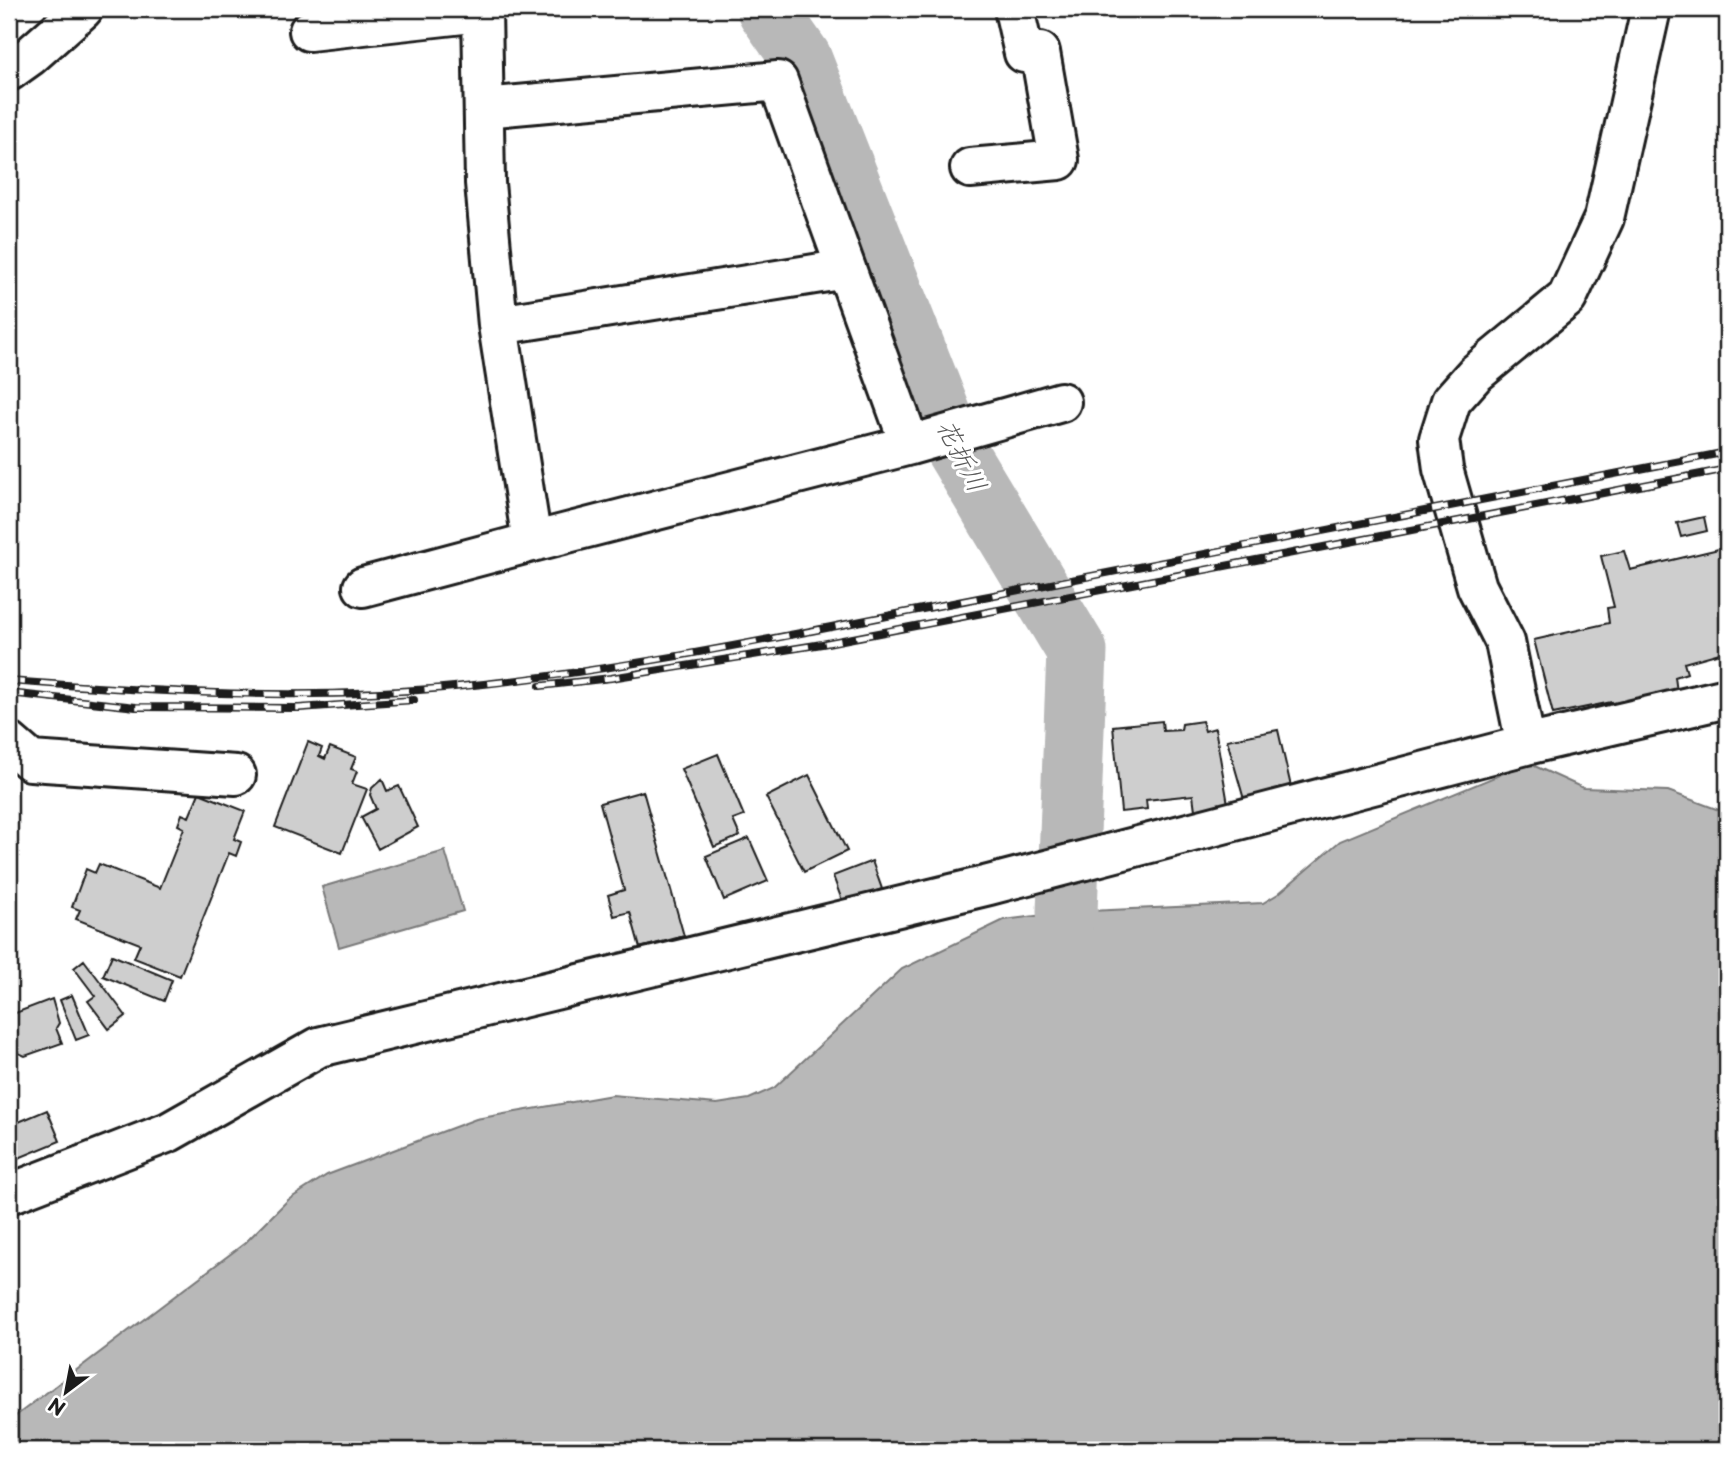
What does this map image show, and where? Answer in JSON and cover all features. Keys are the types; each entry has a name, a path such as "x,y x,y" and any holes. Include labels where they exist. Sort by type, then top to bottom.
{"street":[{"path":"9,71 83,9"},
{"path":"970,168 1059,160 1040,51 1024,53 1014,9"},
{"path":"1526,745 1505,642 1477,587 1443,469 1439,439 1451,401 1475,374 1567,298 1604,218 1651,9"},
{"path":"309,31 482,11 485,183 498,325 531,542"},
{"path":"484,108 778,81 910,445"},
{"path":"498,325 846,270"},
{"path":"363,587 910,445 1062,402"},
{"path":"9,1194 169,1132 319,1047 989,885 1526,745 1727,698"},
{"path":"9,742 31,761 236,775"}],"shaded area":[{"path":"1528,763 1583,788 1668,791 1727,813 1727,1450 9,1450 9,1421 245,1243 288,1200 327,1175 476,1119 612,1095 717,1104 749,1099 774,1088 902,969 1004,920 1067,912 1263,903 1278,894 1340,841"},
{"path":"445,851 463,911 339,947 322,887"}],"building":[{"path":"1704,517 1707,531 1681,537 1677,523"},
{"path":"1727,547 1727,651 1684,663 1687,673 1675,677 1677,692 1614,707 1612,702 1553,714 1534,640 1609,623 1607,608 1614,607 1601,556 1624,551 1630,570"},
{"path":"1162,721 1163,731 1181,730 1182,724 1202,721 1205,731 1215,728 1228,804 1195,810 1193,795 1146,800 1147,809 1121,812 1113,726"},
{"path":"1278,730 1292,791 1245,803 1227,740"},
{"path":"308,742 322,748 319,756 325,759 330,747 356,757 351,769 357,771 352,784 367,789 342,853 275,827"},
{"path":"718,754 744,816 733,820 740,836 714,847 681,769"},
{"path":"809,775 847,851 804,872 766,797"},
{"path":"382,779 387,791 399,786 418,827 378,849 361,817 376,809 370,795 372,788"},
{"path":"643,791 684,936 640,948 630,912 614,916 608,895 624,890 600,803"},
{"path":"199,793 245,811 234,839 241,842 236,856 229,853 180,976 134,958 140,944 76,919 80,910 72,907 86,869 95,873 99,864 160,888 184,828 178,825 182,814 189,817"},
{"path":"749,838 768,881 724,900 706,856"},
{"path":"872,861 882,889 843,903 833,876"},
{"path":"112,955 172,980 164,1001 103,976"},
{"path":"84,960 126,1016 109,1029 88,1001 95,996 74,968"},
{"path":"72,995 89,1035 76,1040 60,1000"},
{"path":"52,999 59,1023 56,1028 62,1043 25,1056 14,1051 9,1054 9,1036 17,1033 10,1015"},
{"path":"47,1110 60,1141 9,1162 9,1126"}],"waterway":[{"name":"花折川","path":"767,9 801,58 953,445 1077,651 1067,912"}],"railway":[{"path":"9,681 120,689 343,694 521,680 723,648 1727,452"},
{"path":"540,686 611,678 822,644 1727,469"},
{"path":"9,693 136,707 299,708 414,700"}]}
